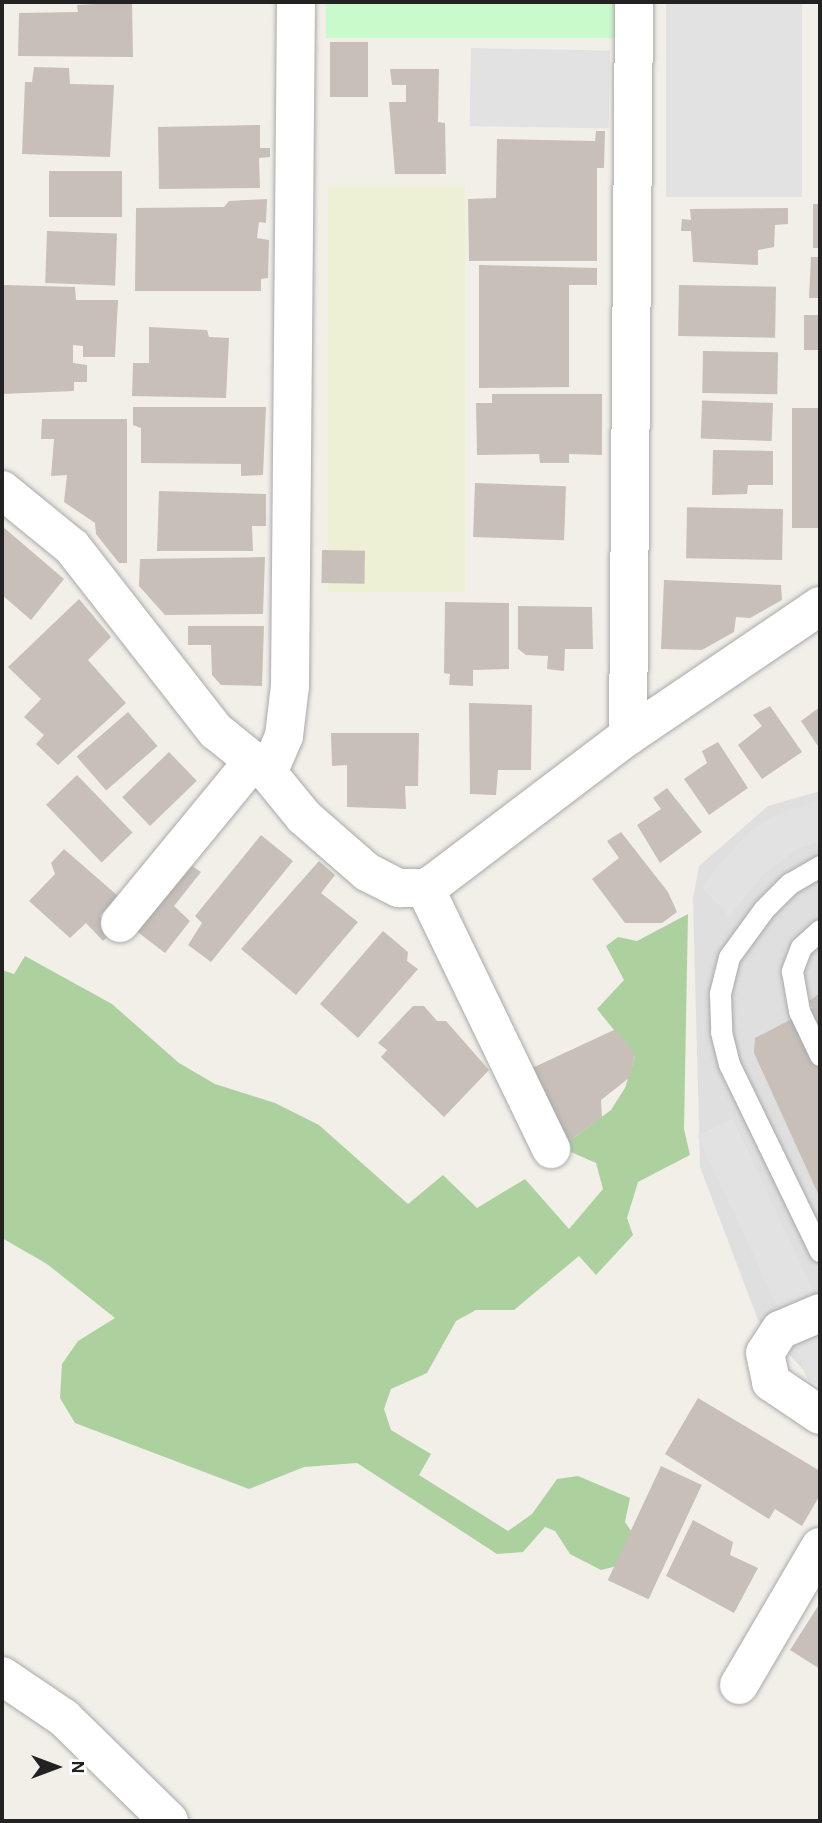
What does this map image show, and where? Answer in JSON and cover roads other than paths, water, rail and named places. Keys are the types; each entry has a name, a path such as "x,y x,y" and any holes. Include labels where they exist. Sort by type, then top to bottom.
{"street":[{"path":"120,923 261,767 284,736 290,686 296,2"},
{"path":"628,736 634,2"},
{"path":"2,490 72,547 216,731 261,767 304,817 367,872 399,888 425,888 628,736 820,606"},
{"path":"425,888 551,1150"},
{"path":"820,1313 780,1330 765,1353 771,1382 820,1415"},
{"path":"739,1685 820,1547"},
{"path":"2,1676 64,1718 169,1821"}],"lane":[{"path":"820,866 790,883 764,909 729,957 720,994 720,1032 729,1064 820,1251"},
{"path":"820,930 801,947 792,971 799,1011 820,1055"}]}
